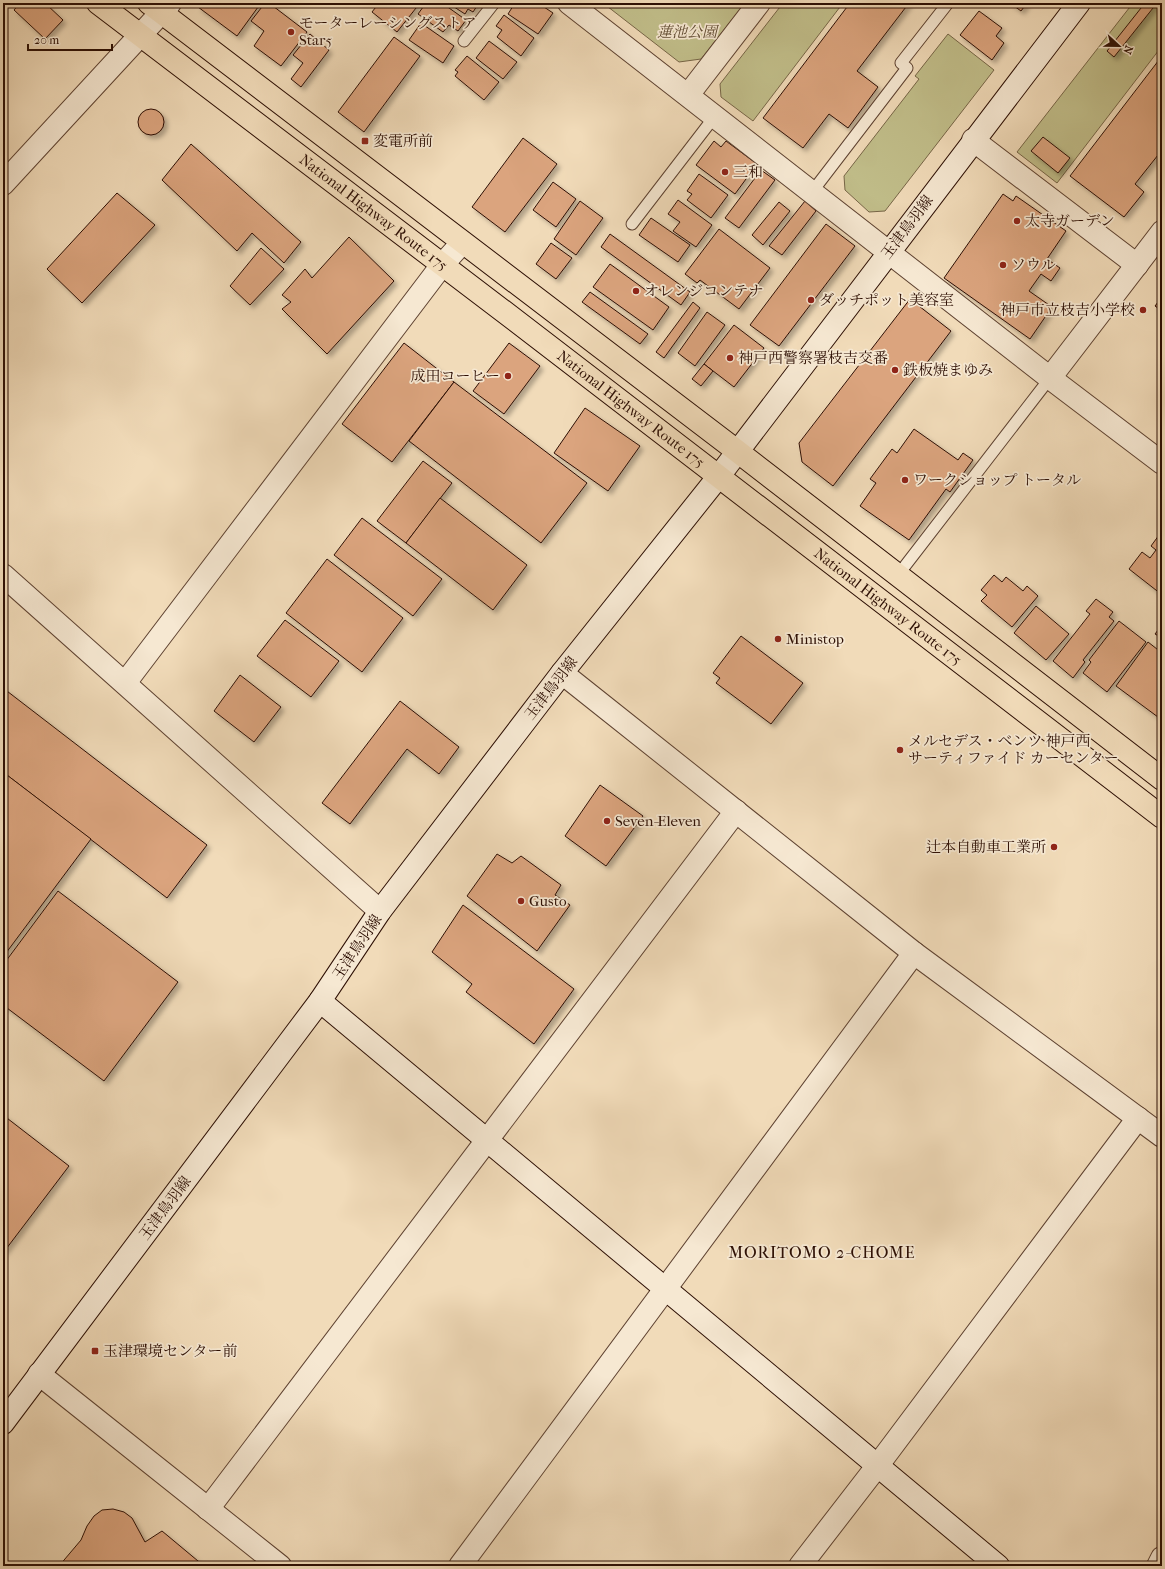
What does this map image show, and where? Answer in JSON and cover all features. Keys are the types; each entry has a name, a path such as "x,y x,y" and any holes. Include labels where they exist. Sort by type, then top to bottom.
{"highway":[{"name":"National Highway Route 175","path":"98,3 719,476 1162,817"},
{"name":"National Highway Route 175","path":"161,6 462,243 737,451 1162,779"}],"street":[{"path":"569,3 1050,378 1162,463"},
{"path":"688,95 759,3"},
{"name":"玉津鳥羽線","path":"3,1423 320,1001 380,911 562,673 719,476 972,140 1079,3"},
{"path":"3,184 141,36 161,6"},
{"path":"972,140 1137,265"},
{"path":"1050,378 1162,232"},
{"path":"125,683 442,265 462,243"},
{"path":"3,575 380,911"},
{"path":"562,673 914,953 1162,1136"},
{"path":"208,1509 736,811"},
{"path":"460,1566 914,953"},
{"path":"320,1001 998,1566"},
{"path":"800,1566 878,1465 1138,1118"},
{"path":"39,1374 280,1566"},
{"path":"1158,1566 1162,1558"}],"lane":[{"path":"464,42 494,3"},
{"path":"812,192 907,68 901,63 948,3"},
{"path":"632,224 715,116"},
{"path":"898,575 1050,378"}],"green space":[{"name":"蓮池公園","path":"603,3 745,3 701,59 679,62"},
{"path":"783,3 843,3 753,121 721,97 720,84"},
{"path":"1133,3 1162,3 1162,46 1057,183 1017,152"},
{"path":"948,34 994,70 885,211 869,212 845,190 844,176 919,79 915,76"}],"building":[{"path":"20,3 45,3 63,20 45,39 14,10"},
{"path":"201,3 261,3 237,36 198,7"},
{"path":"265,3 269,3 307,32 281,66 254,46 264,31 251,21"},
{"path":"379,3 420,3 397,32 372,12"},
{"path":"426,3 442,3 466,20 458,31 449,25 443,32 418,14"},
{"path":"448,3 479,3 473,12 468,9 465,14"},
{"path":"515,3 521,5 523,3 538,3 553,13 538,34 508,14"},
{"path":"850,3 909,3 857,71 878,87 848,128 829,114 803,148 763,118"},
{"path":"1010,3 1027,3 1021,11"},
{"path":"1145,3 1157,3 1114,57 1107,51"},
{"path":"979,11 1002,28 996,36 1004,43 992,60 960,35"},
{"path":"504,15 534,38 521,56 497,37 502,30 496,26"},
{"path":"421,23 454,46 443,63 409,40"},
{"path":"310,34 329,50 301,87 291,79 303,63 293,55"},
{"path":"394,37 420,56 364,132 338,112"},
{"path":"489,41 517,62 503,79 476,58"},
{"path":"467,56 499,82 484,100 455,76 458,72 455,70"},
{"path":"1162,56 1162,150 1135,184 1144,192 1124,217 1070,176"},
{"path":"151,109 160,113 164,122 160,131 151,135 142,131 138,122 142,113"},
{"path":"1043,137 1070,158 1058,173 1031,151"},
{"path":"523,138 557,164 505,232 472,207"},
{"path":"714,141 721,147 726,141 757,164 735,194 696,165"},
{"path":"191,144 301,242 284,263 252,233 237,251 162,180"},
{"path":"761,170 775,180 739,228 725,218"},
{"path":"699,174 728,195 711,218 687,200 692,194 687,191"},
{"path":"553,182 576,199 556,227 533,210"},
{"path":"117,193 155,225 82,303 47,269"},
{"path":"1003,194 1013,201 1016,196 1066,231 1047,259 1060,268 1051,281 1041,274 1029,291 1052,307 1030,339 944,278"},
{"path":"678,200 712,225 696,247 673,231 680,222 668,214"},
{"path":"580,201 603,218 576,255 554,239"},
{"path":"805,201 816,211 782,255 769,246"},
{"path":"779,202 790,211 763,245 752,235"},
{"path":"651,218 690,245 678,262 639,235"},
{"path":"826,224 855,246 779,346 750,325"},
{"path":"719,229 770,268 739,309 700,280 697,283 685,274"},
{"path":"610,234 690,292 681,305 601,247"},
{"path":"349,237 394,281 327,354 282,309 291,302 282,295 305,269 312,278"},
{"path":"551,243 572,258 556,279 536,264"},
{"path":"261,248 284,269 250,305 230,286"},
{"path":"610,264 669,307 653,330 593,287"},
{"path":"590,292 648,334 640,344 582,302"},
{"path":"1162,297 1162,311 1155,306"},
{"path":"910,299 951,331 833,486 802,462 799,443"},
{"path":"693,302 700,308 664,358 656,352"},
{"path":"707,312 725,325 695,366 678,353"},
{"path":"734,325 764,348 734,387 704,364"},
{"path":"404,343 454,382 392,462 342,424"},
{"path":"509,343 540,366 504,414 473,391"},
{"path":"704,364 713,371 701,386 692,379"},
{"path":"454,382 587,483 541,543 409,441"},
{"path":"585,408 640,446 608,491 554,453"},
{"path":"914,429 958,460 963,453 973,460 950,492 946,489 909,540 860,506 876,483 870,479 892,449 897,453"},
{"path":"423,461 452,483 406,543 377,521"},
{"path":"440,498 527,565 493,610 406,543"},
{"path":"362,518 442,579 413,616 334,555"},
{"path":"1162,531 1161,594 1129,569 1142,552 1150,558 1156,550 1151,546"},
{"path":"327,559 403,618 362,672 286,613"},
{"path":"994,575 1002,582 1006,577 1023,591 1027,586 1038,596 1012,627 981,601 987,595 981,590"},
{"path":"1096,599 1113,612 1109,617 1114,621 1083,660 1085,662 1073,678 1053,661 1090,614 1086,611"},
{"path":"1036,606 1069,634 1046,660 1014,633"},
{"path":"285,620 339,661 311,697 257,656"},
{"path":"1119,621 1146,642 1107,692 1083,673 1091,662 1089,660"},
{"path":"1162,625 1162,638 1155,634"},
{"path":"741,636 803,683 771,724 716,683 720,678 713,673"},
{"path":"1148,642 1162,653 1162,720 1116,686"},
{"path":"240,675 281,707 254,742 214,711"},
{"path":"3,688 207,845 167,898 3,772"},
{"path":"400,701 459,747 439,774 407,749 350,824 322,803"},
{"path":"3,772 91,839 3,957"},
{"path":"600,785 643,816 606,866 565,836"},
{"path":"497,854 512,863 521,856 561,885 555,895 570,905 537,951 467,896"},
{"path":"58,891 178,982 104,1081 3,1005 3,965"},
{"path":"463,905 574,989 534,1044 466,992 472,984 432,952"},
{"path":"3,1115 69,1166 3,1253"},
{"path":"113,1509 124,1512 132,1518 145,1542 162,1531 204,1566 59,1566 81,1540 87,1526 94,1516 102,1510"}],"place":[{"name":"モーターレーシングストア Star5","path":"291,32"},
{"name":"変電所前","path":"365,141"},
{"name":"三和","path":"725,172"},
{"name":"太寺ガーデン","path":"1017,221"},
{"name":"ソウル","path":"1003,265"},
{"name":"オレンジコンテナ","path":"636,291"},
{"name":"ダッチポット美容室","path":"811,300"},
{"name":"神戸市立枝吉小学校","path":"1143,310"},
{"name":"神戸西警察署枝吉交番","path":"730,358"},
{"name":"鉄板焼まゆみ","path":"895,370"},
{"name":"成田コーヒー","path":"508,376"},
{"name":"ワークショップ トータル","path":"905,480"},
{"name":"Ministop","path":"778,639"},
{"name":"メルセデス・ベンツ 神戸西 サーティファイド カーセンター","path":"900,750"},
{"name":"Seven-Eleven","path":"607,821"},
{"name":"辻本自動車工業所","path":"1054,847"},
{"name":"Gusto","path":"521,901"},
{"name":"玉津環境センター前","path":"95,1351"}],"district":[{"name":"MORITOMO 2-CHOME","path":"822,1252"}]}
